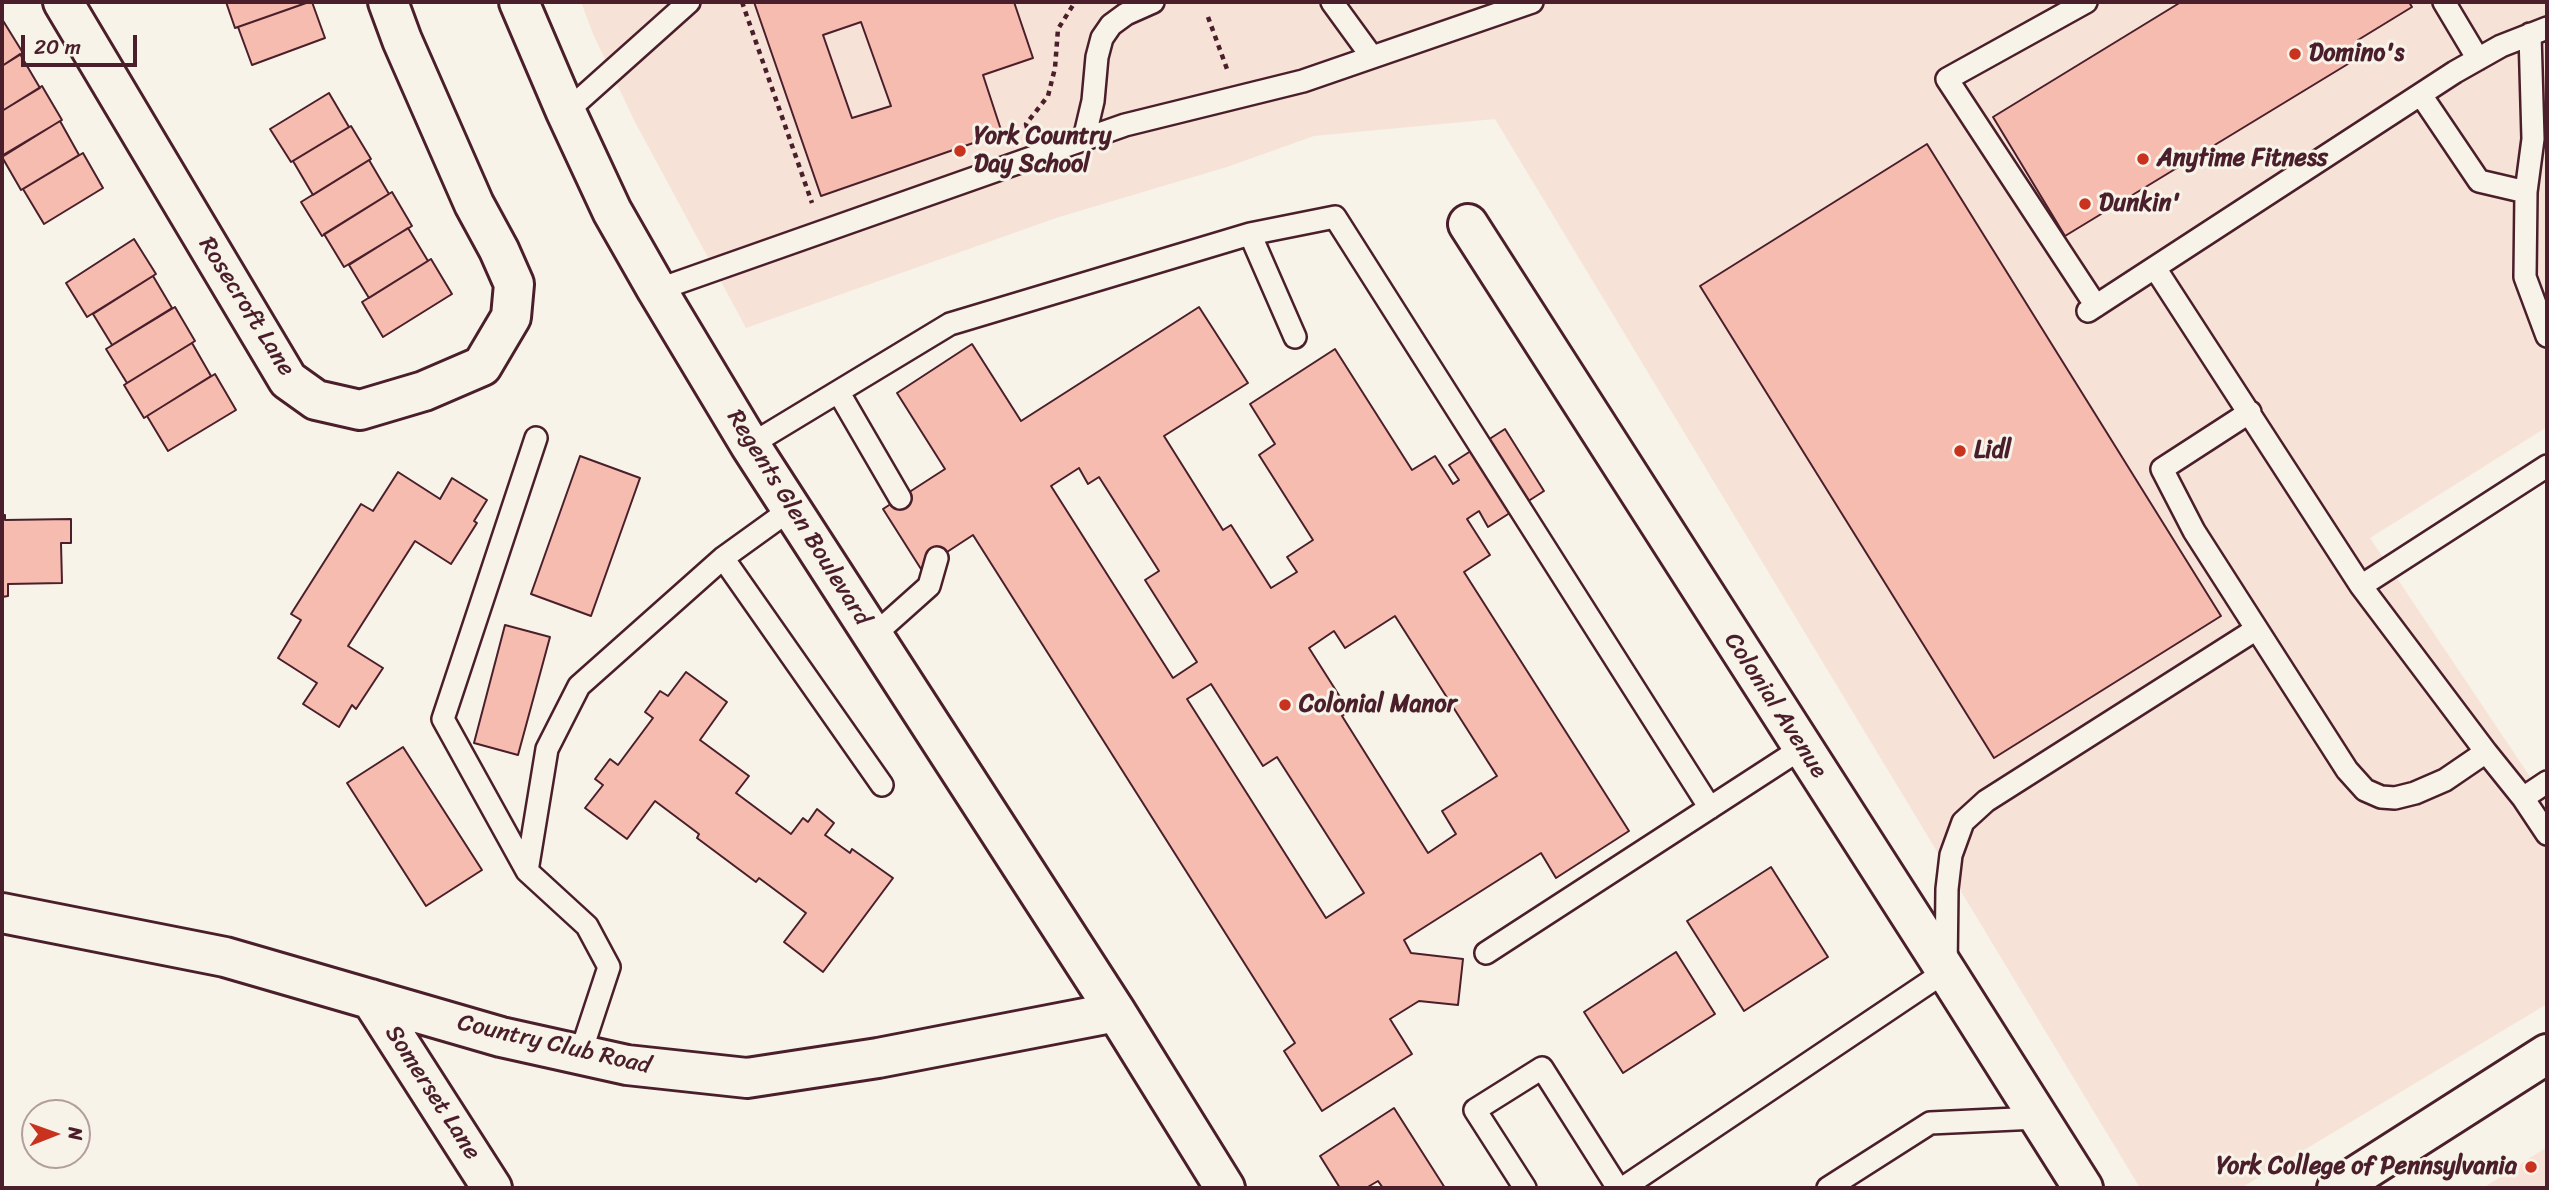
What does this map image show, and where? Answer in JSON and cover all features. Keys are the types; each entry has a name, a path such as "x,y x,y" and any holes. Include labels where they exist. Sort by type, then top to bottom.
{"street":[{"name":"Rosecroft Lane","path":"63,2 288,380 316,400 360,410 424,391 482,366 510,317 514,284 474,204 388,2"},
{"name":"Regents Glen Boulevard","path":"519,2 612,211 657,290 750,445 1116,1012"},
{"name":"Colonial Avenue","path":"1468,224 2083,1188"},
{"name":"Country Club Road","path":"2,913 225,957 501,1037 580,1055 627,1065 747,1078 878,1058 1116,1012"},
{"name":"Somerset Lane","path":"371,999 492,1188"},
{"path":"1116,1012 1225,1188"},
{"path":"2337,1188 2547,1054"}],"lane":[{"path":"566,112 690,2"},
{"path":"1084,139 1093,101 1097,57 1102,38 1111,24 1153,2"},
{"path":"1332,2 1372,57"},
{"path":"657,290 1125,125 1303,81 1532,2"},
{"path":"2086,2 1948,79 2092,308 2478,59 2539,31 2533,139 2526,192 2525,277 2547,337"},
{"path":"2444,2 2478,59"},
{"path":"2421,95 2479,181 2526,192"},
{"path":"750,445 950,324 1250,234 1335,217 1710,808"},
{"path":"1250,234 1295,337"},
{"path":"2155,268 2361,586 2524,798 2547,834"},
{"path":"839,393 900,498"},
{"path":"2249,412 2162,469 2194,531 2347,770 2365,790 2381,797 2395,798 2445,780 2486,752"},
{"path":"536,438 443,719 527,872 587,926 609,967 580,1055"},
{"path":"2361,586 2547,466"},
{"path":"527,872 547,749 579,686 723,558 791,509"},
{"path":"723,558 882,785"},
{"path":"873,636 929,586 937,558"},
{"path":"1525,1188 1475,1110 1542,1068 1621,1188 1946,971 1947,889 1951,856 1963,822 1986,801 2255,630"},
{"path":"1486,953 1802,748"},
{"path":"2524,798 2547,782"},
{"path":"1828,1188 1930,1122 2037,1118"}],"path":[{"path":"742,2 822,230"},
{"path":"1036,156 1026,124 1048,96 1055,68 1058,29 1074,2"},
{"path":"1209,17 1227,69"}],"shaded area":[{"path":"581,2 2547,2 2547,427 2370,538 2547,802 2547,1004 2241,1188 2140,1188 1495,119 1314,136 1227,167 1059,217 746,328 635,122 593,34"},
{"name":"York College of Pennsylvania","path":"2547,1147 2547,1188 2483,1188"}],"building":[{"path":"226,2 309,2 235,28"},
{"path":"312,2 325,38 252,65 238,27"},
{"path":"754,2 1014,2 1033,58 983,75 1002,133 821,196","holes":["861,22 891,106 852,118 823,35"]},
{"path":"2181,2 2409,2 2412,7 2358,40 2366,53 2065,236 1993,117"},
{"path":"2,19 23,53 2,66"},
{"path":"20,54 40,88 2,111 2,66"},
{"path":"42,86 62,120 3,155 2,111"},
{"path":"329,93 349,127 291,162 270,129"},
{"path":"60,121 79,155 21,190 2,157"},
{"path":"351,126 371,159 313,195 293,161"},
{"name":"Lidl","path":"1927,144 2221,616 1994,758 1700,286"},
{"path":"83,153 103,188 44,224 23,189"},
{"path":"369,160 389,194 322,236 301,202"},
{"path":"392,192 412,226 344,267 324,234"},
{"path":"408,228 428,261 369,298 349,265"},
{"path":"134,239 156,274 87,317 66,283"},
{"path":"431,259 452,294 383,337 362,302"},
{"path":"153,276 172,308 112,345 93,314"},
{"path":"175,307 195,341 127,383 106,349"},
{"name":"Colonial Manor","path":"1199,307 1248,383 1164,436 1223,530 1231,525 1271,588 1297,572 1287,557 1313,540 1259,455 1275,444 1250,404 1335,349 1412,470 1435,456 1453,484 1459,480 1449,465 1505,429 1544,491 1488,527 1479,511 1467,519 1490,555 1464,572 1629,831 1556,878 1541,853 1404,940 1411,953 1463,959 1458,1005 1419,1001 1390,1019 1412,1054 1322,1111 1284,1051 1295,1043 973,535 921,569 883,509 945,469 897,393 972,344 1021,421","holes":["1079,468 1088,484 1099,477 1159,571 1145,580 1197,662 1173,678 1051,486","1395,616 1497,776 1442,811 1456,834 1428,853 1342,716 1349,711 1309,648 1334,631 1345,648","1211,684 1263,766 1277,757 1364,893 1326,918 1187,699"]},
{"path":"192,343 211,376 144,418 124,385"},
{"path":"215,374 236,410 168,451 147,416"},
{"path":"580,456 640,478 591,616 531,594"},
{"path":"398,472 440,499 452,478 487,500 474,521 477,523 451,564 415,541 348,646 383,668 356,709 352,705 339,727 303,704 317,683 278,658 301,620 291,614 361,504 373,511"},
{"path":"2,515 5,515 5,520 71,519 71,543 61,543 62,583 8,584 8,596 2,597"},
{"path":"505,625 550,637 518,755 474,743"},
{"path":"686,672 727,702 700,740 749,776 736,793 791,834 803,818 808,822 817,809 834,823 825,835 850,853 852,849 893,878 823,972 784,942 806,913 759,878 756,882 697,838 699,834 655,801 627,839 585,808 603,785 595,779 610,759 618,765 653,718 645,712 660,691 668,696"},
{"path":"403,747 482,870 426,906 347,783"},
{"path":"1771,867 1828,957 1744,1011 1687,921"},
{"path":"1676,952 1715,1014 1623,1073 1584,1012"},
{"path":"1394,1108 1445,1188 1383,1188 1378,1181 1366,1188 1340,1188 1320,1156"}],"place":[{"name":"Domino's","path":"2295,54"},
{"name":"York Country Day School","path":"960,151"},
{"name":"Anytime Fitness","path":"2143,159"},
{"name":"Dunkin'","path":"2085,204"},
{"name":"Lidl","path":"1960,451"},
{"name":"Colonial Manor","path":"1285,705"},
{"name":"York College of Pennsylvania","path":"2531,1167"}]}
